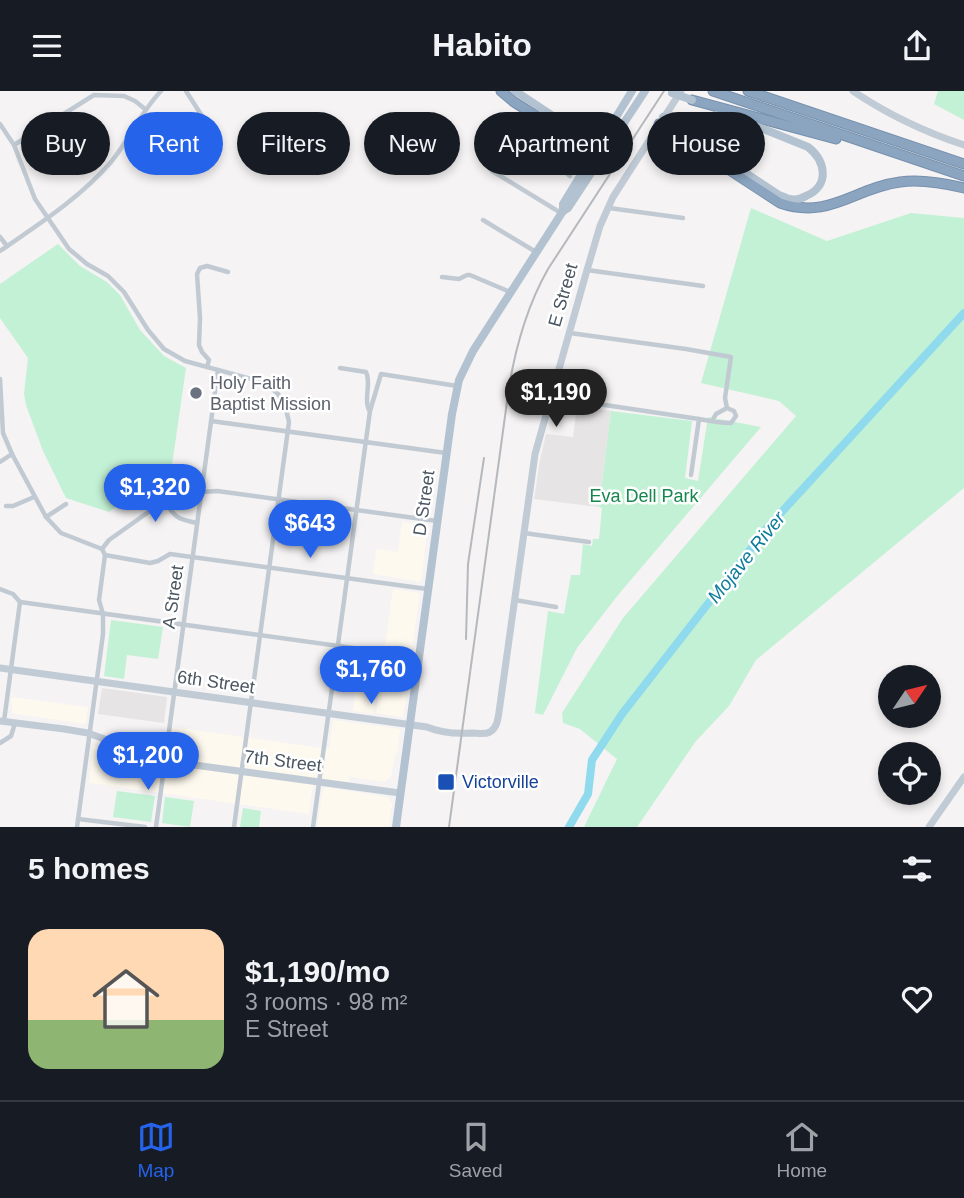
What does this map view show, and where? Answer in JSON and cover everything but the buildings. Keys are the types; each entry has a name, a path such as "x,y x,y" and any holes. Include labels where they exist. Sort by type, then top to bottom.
{"highway":[{"path":"501,91 532,112"},
{"path":"713,91 964,176"},
{"path":"748,91 964,163"},
{"path":"696,101 922,162"},
{"path":"740,175 780,203 807,209 823,208 899,182 945,183 964,188"}],"main road":[{"path":"515,91 545,112"},
{"name":"D Street","path":"621,112 632,91"},
{"name":"D Street","path":"629,112 645,91"},
{"path":"666,91 723,112"},
{"path":"749,175 790,199 801,199 812,194 822,178 821,160 815,152 765,129"},
{"name":"D Street","path":"396,827 458,386 473,351 537,253 562,212 563,204 583,175"}],"street":[{"path":"143,112 161,91"},
{"path":"186,91 199,112"},
{"name":"E Street","path":"667,112 681,91"},
{"path":"853,91 915,126 964,145"},
{"path":"15,145 94,95 111,93 124,96 145,109"},
{"path":"0,124 15,145 35,199 69,249 108,276 124,292 148,330 164,349 185,361 266,383 285,405 288,432 234,827"},
{"name":"E Street","path":"491,732 498,719 535,454 550,397 600,226 647,143"},
{"path":"0,251 82,192 124,144"},
{"path":"499,175 562,212"},
{"path":"608,208 683,218"},
{"path":"483,220 537,253"},
{"path":"0,237 7,246"},
{"path":"207,367 209,360 199,345 197,274 200,268 207,266 228,271"},
{"path":"587,270 704,286"},
{"path":"442,277 459,279 470,275 511,292"},
{"path":"569,333 731,357 725,398 727,408"},
{"path":"340,368 366,372 369,378 366,405 370,411"},
{"name":"A Street","path":"156,827 218,370"},
{"path":"313,827 365,443 370,411 381,374 458,386"},
{"path":"0,379 3,433 34,497 46,517 61,533 102,549 105,555 99,600 103,614 103,634 77,827"},
{"path":"550,397 731,423 736,416 734,411 727,408"},
{"path":"712,421 716,414 727,408"},
{"path":"691,475 699,419"},
{"path":"211,421 447,453"},
{"path":"0,462 12,454"},
{"path":"102,549 109,540 164,502 201,492 217,491 438,521"},
{"path":"6,506 13,506 34,497"},
{"path":"164,502 174,516 183,521 197,523"},
{"path":"46,517 66,504"},
{"path":"523,533 589,541"},
{"path":"105,555 150,563 170,554 428,590"},
{"path":"0,589 13,594 20,602 419,657"},
{"path":"514,600 556,607"},
{"path":"2,721 20,602"},
{"name":"6th Street","path":"0,668 427,727 464,735 491,732"},
{"name":"7th Street","path":"2,721 89,733 135,754 165,761 400,793"},
{"path":"0,743 11,736 15,722"},
{"path":"929,827 964,777"},
{"path":"78,819 145,827"}],"shaded area":[{"path":"577,407 611,411 599,507 534,499 546,434 573,437"},
{"path":"402,522 428,525 421,582 373,574 376,549 398,552"},
{"path":"393,589 420,593 412,650 385,646"},
{"path":"342,651 361,654 358,681 338,679"},
{"path":"383,657 411,661 403,717 376,713"},
{"path":"356,684 377,686 373,714 353,711"},
{"path":"102,688 167,697 164,723 98,714"},
{"path":"11,697 88,707 86,723 12,713"},
{"path":"333,720 400,729 398,752 391,777 385,782 350,777 349,782 314,778 309,814 89,783 95,745 138,763 167,767 172,727 329,749"},
{"path":"323,788 388,797 392,804 389,827 317,827"}],"green space":[{"path":"938,91 964,91 964,120 934,104"},
{"path":"751,208 827,241 911,213 964,218 964,488 756,660 729,706 696,741 637,827 584,827 617,759 580,729 563,723 562,713 623,618 796,416 779,401 701,383"},
{"path":"58,244 80,266 107,282 120,295 140,330 164,356 186,368 172,465 109,512 66,498 43,451 26,405 24,394 28,358 0,318 0,284"},
{"name":"Eva Dell Park","path":"611,411 692,421 685,478 698,481 708,417 761,427 618,595 577,648 543,715 535,713 548,611 564,614 571,575 580,575 583,544 592,546 593,539 599,539 602,508 599,507"},
{"path":"111,620 163,627 158,659 127,655 124,679 104,676"},
{"path":"117,791 155,796 151,822 113,817"},
{"path":"165,797 194,801 190,827 162,823"},
{"path":"243,808 261,811 259,827 240,827"}],"waterway":[{"name":"Mojave River","path":"569,827 588,794 592,760 622,714 767,528 964,313"}],"railway":[{"path":"449,827 509,387 519,341 534,297 548,269 664,91"},
{"path":"466,639 468,564 484,458"}],"place":[{"name":"Holy Faith Baptist Mission","path":"196,393"},
{"name":"Victorville","path":"446,782"}]}
